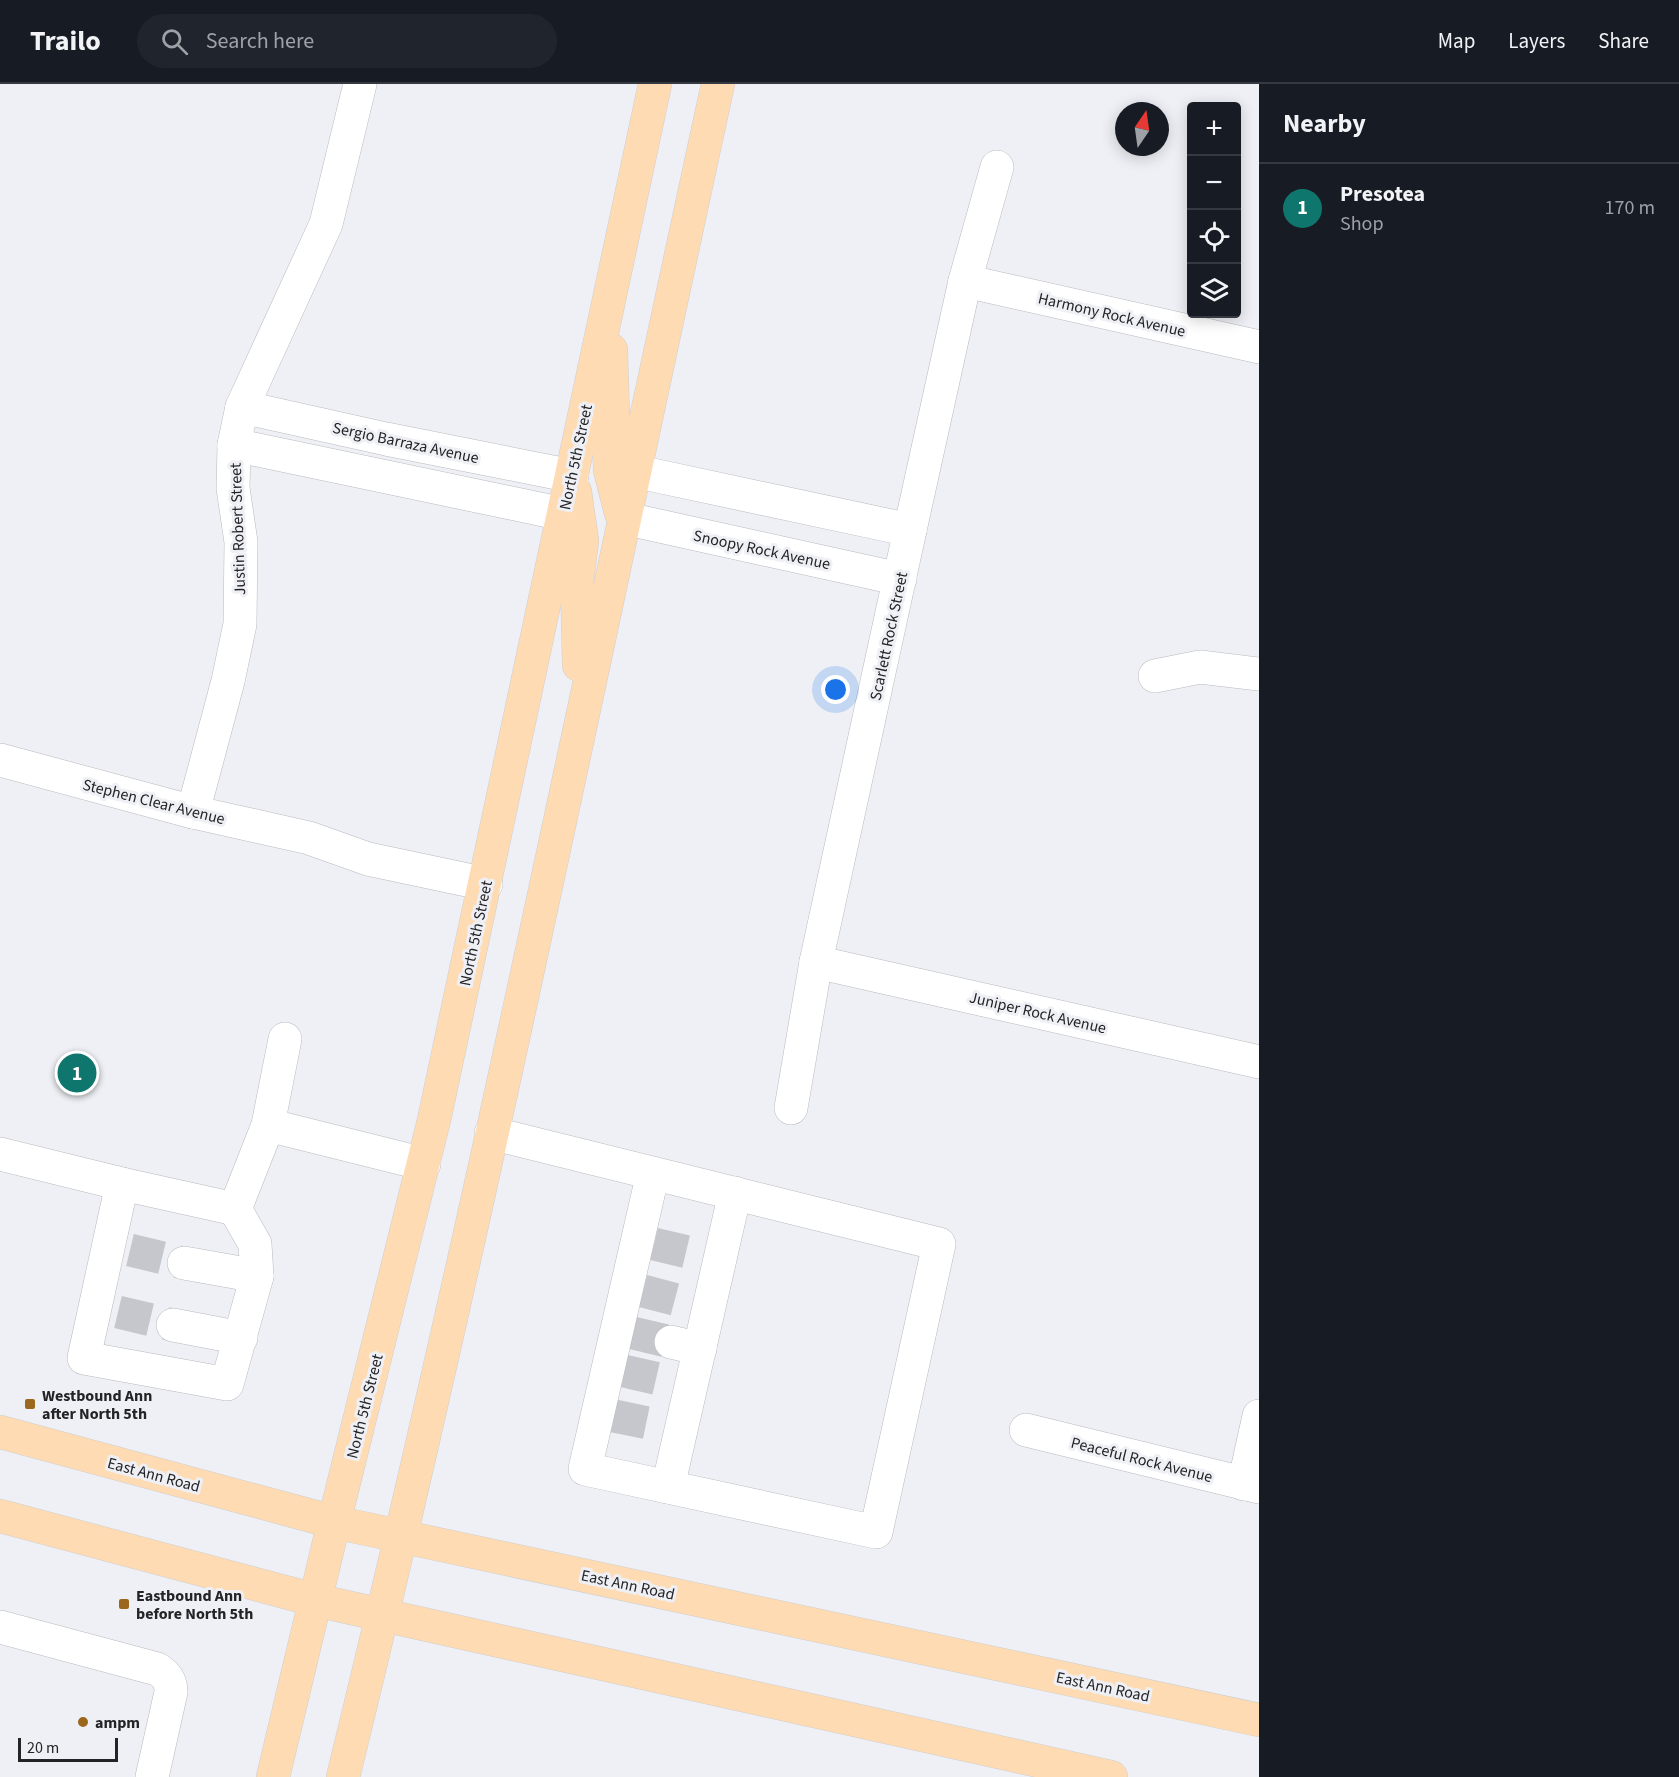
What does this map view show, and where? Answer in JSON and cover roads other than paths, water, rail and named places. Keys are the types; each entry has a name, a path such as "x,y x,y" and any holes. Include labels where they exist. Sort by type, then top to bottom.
{"main road":[{"name":"North 5th Street","path":"273,1777 424,1164 486,884 655,84"},
{"path":"343,1777 402,1535 718,84"},
{"path":"610,294 613,420 609,436 610,470 623,518"},
{"path":"572,476 582,541 577,581 581,717"},
{"name":"East Ann Road","path":"0,1432 334,1522 1259,1720"},
{"path":"0,1516 315,1600 1111,1777"}],"street":[{"name":"Justin Robert Street","path":"193,812 228,681 240,624 241,542 233,488 234,445 242,407 326,224 360,84"},
{"name":"Scarlett Rock Street","path":"791,1108 816,962 910,530 965,281 997,167"},
{"name":"Harmony Rock Avenue","path":"965,281 1259,347"},
{"name":"Sergio Barraza Avenue","path":"242,407 386,439 572,476"},
{"path":"378,476 386,439"},
{"path":"234,445 563,514"},
{"path":"634,471 910,530"},
{"path":"790,555 800,506"},
{"name":"Snoopy Rock Avenue","path":"623,518 900,579"},
{"path":"1155,676 1200,667 1259,674"},
{"name":"Stephen Clear Avenue","path":"0,760 193,812 309,838 368,859 486,884"},
{"name":"Juniper Rock Avenue","path":"816,962 1259,1062"},
{"path":"235,1209 268,1125 285,1039"},
{"path":"268,1125 424,1164"},
{"path":"491,1133 735,1193 939,1244 876,1532 585,1469 606,1414 646,1242 653,1173"},
{"path":"0,1154 235,1209 255,1244 257,1276 227,1384 84,1358 107,1309 119,1248 122,1184"},
{"path":"668,1487 667,1427 695,1304 706,1257 735,1193"},
{"path":"184,1263 257,1276"},
{"path":"173,1325 241,1338"},
{"path":"1252,1486 1259,1416"},
{"name":"Peaceful Rock Avenue","path":"1026,1430 1252,1486"},
{"path":"0,1627 157,1669 164,1673 171,1692 152,1777"}],"tunnel":[{"path":"654,1244 692,1253"},
{"path":"130,1250 184,1263"},
{"path":"643,1291 681,1301"},
{"path":"118,1312 173,1325"},
{"path":"633,1333 671,1342"},
{"path":"624,1371 663,1380"},
{"path":"614,1416 653,1424"}],"place":[{"name":"Presotea","path":"77,1073"},
{"name":"Westbound Ann after North 5th","path":"30,1404"},
{"name":"Eastbound Ann before North 5th","path":"124,1604"},
{"name":"ampm","path":"83,1722"}]}
